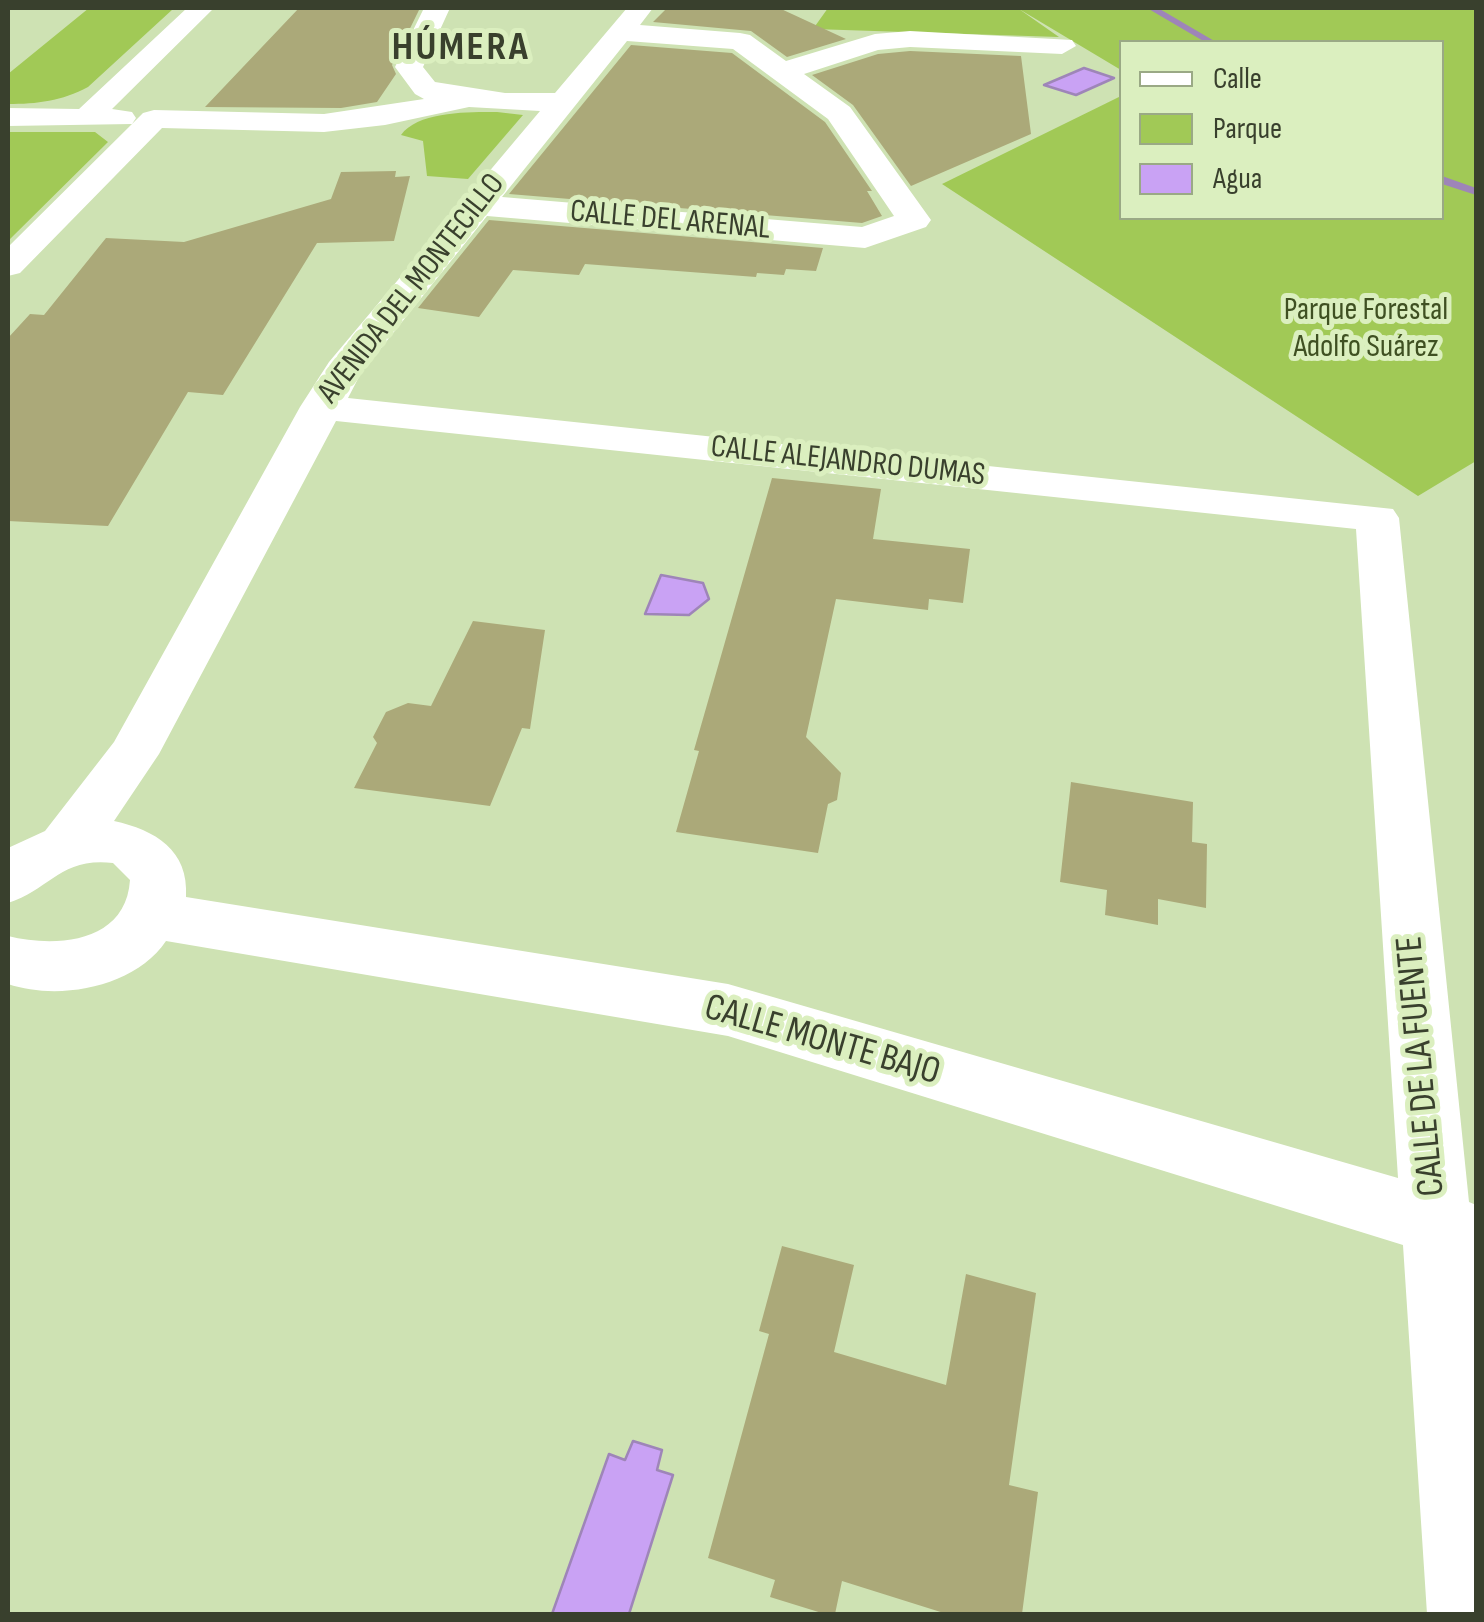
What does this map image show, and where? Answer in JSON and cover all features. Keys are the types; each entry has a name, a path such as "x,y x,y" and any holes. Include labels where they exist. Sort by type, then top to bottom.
{"street":[{"path":"87,118 201,8"},
{"path":"437,8 409,67 425,88 464,99"},
{"name":"AVENIDA DEL MONTECILLO","path":"93,844 133,754 320,407 367,337 640,8"},
{"path":"621,32 740,41 781,72 874,42 910,39 1062,46"},
{"name":"CALLE DEL ARENAL","path":"475,205 865,238 914,220 839,113 781,72"},
{"path":"384,116 405,107 425,88"},
{"path":"8,117 324,122 384,116 464,99 561,102"},
{"path":"8,266 154,119"},
{"name":"CALLE ALEJANDRO DUMAS","path":"320,407 1377,518"},
{"name":"CALLE DE LA FUENTE","path":"1377,518 1456,1230 1469,1614"},
{"path":"8,881 38,857 93,844 141,851 154,865 160,884 151,915 116,949 86,963 23,977"},
{"name":"CALLE MONTE BAJO","path":"151,915 728,1010 1456,1230"}],"green space":[{"path":"89,8 173,9 88,87 49,101 8,104 8,74"},
{"name":"Parque Forestal Adolfo Suárez","path":"828,8 1476,8 1476,461 1418,496 942,184 1119,97 1119,220 1444,220 1444,40 1119,40 1119,69 1019,9 1059,37 813,29"},
{"path":"497,112 523,115 468,179 427,176 423,141 401,135 419,121 432,117"},
{"path":"8,132 95,132 108,142 8,241"}],"water":[{"path":"1084,68 1114,78 1076,95 1044,85"},
{"path":"661,575 703,583 709,599 689,615 645,614"},
{"path":"633,1441 662,1450 657,1470 673,1475 629,1614 552,1614 609,1454 625,1460"}],"building":[{"path":"299,8 420,8 392,65 396,74 377,102 341,108 205,107"},
{"path":"667,8 779,8 846,39 787,57 751,31 653,22"},
{"path":"631,45 732,53 825,122 872,191 867,191 882,216 862,223 509,194"},
{"path":"910,51 1021,56 1031,134 911,186 853,105 812,75 878,54"},
{"path":"396,171 395,177 410,176 394,241 317,243 223,395 188,392 108,526 8,521 8,338 30,314 44,315 106,238 184,242 331,199 341,172"},
{"path":"489,220 823,248 816,271 786,269 784,275 757,273 756,277 585,264 579,275 513,270 479,317 418,308"},
{"path":"772,478 881,489 873,539 970,549 963,603 929,599 928,610 836,599 806,737 841,773 837,800 828,804 818,853 676,832 699,751 694,750"},
{"path":"473,621 545,630 530,729 522,728 490,806 354,788 377,743 373,737 386,712 408,703 431,706"},
{"path":"1071,782 1193,802 1192,842 1207,844 1206,908 1158,899 1158,925 1105,915 1107,890 1060,882"},
{"path":"782,1246 854,1265 834,1352 946,1385 966,1274 1036,1293 1009,1485 1038,1492 1022,1614 947,1614 842,1581 835,1614 825,1614 770,1597 775,1580 708,1558 769,1334 759,1331"}],"waterway":[{"path":"1152,8 1208,40"},
{"path":"1444,181 1476,192"}],"district":[{"name":"HÚMERA","path":"461,49"}]}
